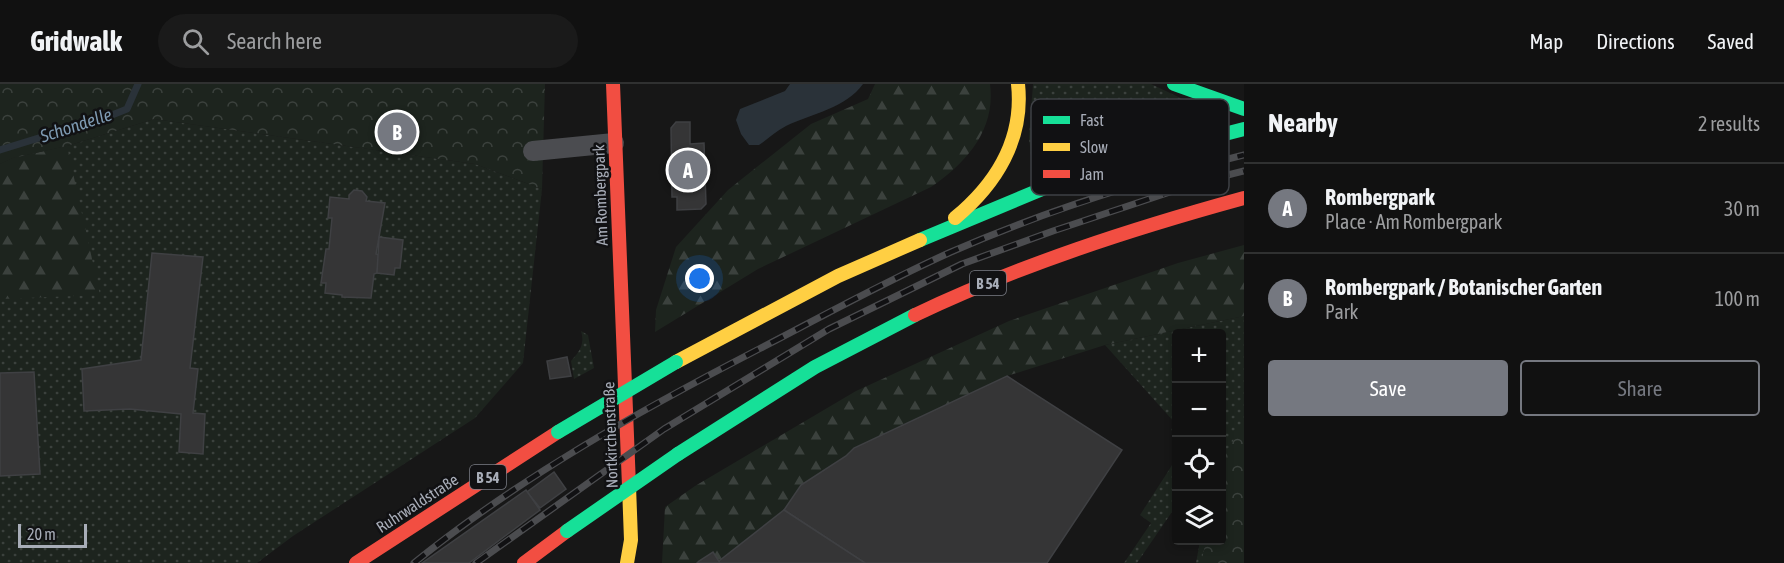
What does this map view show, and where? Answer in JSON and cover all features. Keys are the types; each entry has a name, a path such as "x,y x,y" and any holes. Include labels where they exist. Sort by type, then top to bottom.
{"main road":[{"name":"Am Rombergpark","path":"613,84 621,305"},
{"path":"937,232 981,195 1002,166 1016,132 1020,111 1018,84"},
{"path":"1174,84 1212,99"},
{"path":"1229,104 1244,109"},
{"name":"B 54","path":"1229,133 1244,129"},
{"name":"B 54","path":"937,232 1031,193"},
{"name":"B 54","path":"524,563 748,406 796,377 902,320 1010,273 1064,253 1153,223 1244,198"},
{"name":"Ruhrwaldstraße","path":"356,563 558,432 676,362 838,276 937,232"},
{"name":"Nortkirchenstraße","path":"621,305 631,540 627,563"}],"street":[{"path":"533,151 614,143"}],"green space":[{"path":"0,84 545,84 542,189 475,164 154,119 67,146 13,158 0,164"},
{"path":"875,84 990,84 991,101 988,116 976,144 956,167 931,187 758,269 655,332 656,310 676,247 728,190 811,124 868,99"},
{"path":"1033,84 1151,84 1183,99 1032,99"},
{"path":"1031,111 1031,156 1029,138"},
{"path":"154,119 475,164 542,189 523,363 475,418 293,536 257,563 0,563 0,164 13,158 67,146"},
{"path":"67,146 100,295 0,299 0,164 13,158"},
{"path":"1244,245 1244,316 1172,329 1172,331 1105,345 1007,376 854,448 846,456 801,485 784,510 719,561 713,552 697,563 662,563 665,507 695,486 856,391 1009,321 1178,263"},
{"path":"1244,316 1244,563 1196,563 1199,545 1226,545 1226,329 1182,329"},
{"path":"581,331 588,335 594,368 574,379 571,361 581,347"},
{"path":"1172,331 1172,420 1105,345"},
{"path":"1244,421 1244,563 1201,563 1205,545 1226,545 1226,454"},
{"path":"1172,465 1172,512 1137,563 1124,563 1151,523 1140,515"}],"shaded area":[{"path":"790,84 863,84 838,105 786,126 759,145 749,145 741,134 736,120 740,109 785,91"}],"building":[{"path":"676,122 690,122 690,144 704,143 706,204 701,209 677,210 677,197 672,197 671,128"},
{"path":"354,190 362,191 367,197 366,201 385,203 376,254 379,255 377,273 374,274 371,298 342,297 342,295 325,293 326,283 321,283 326,249 329,249 332,218 328,218 330,197 349,199 349,195"},
{"path":"379,237 403,240 400,268 395,268 394,275 377,273"},
{"path":"152,253 203,257 190,368 198,369 193,413 205,414 203,454 179,452 181,414 130,409 84,411 82,369 141,360"},
{"path":"567,357 571,376 550,379 547,361"},
{"path":"34,372 40,474 0,476 0,373"},
{"path":"1007,376 1122,450 1047,563 865,563 784,510 801,485 846,456 854,448"},
{"path":"554,472 566,489 540,508 527,492"},
{"path":"526,490 540,510 469,563 422,563"},
{"path":"784,510 865,563 720,563 719,561"},
{"path":"713,552 720,563 697,563 699,561"}],"waterway":[{"name":"Schondelle","path":"0,150 127,109 138,84"}],"railway":[{"path":"1229,159 1244,155"},
{"path":"1229,175 1244,171"},
{"path":"414,563 495,502 538,474 581,447 714,373 951,252 1059,210 1105,195"},
{"path":"476,563 664,429 829,329 962,264 1161,195"}],"traffic: fast":[{"path":"1174,84 1216,99"},
{"path":"1229,104 1244,109"},
{"path":"1229,133 1244,129"},
{"path":"920,240 1031,194"},
{"path":"678,454 815,367 915,315"},
{"path":"558,432 676,362"},
{"path":"567,531 678,454"}],"traffic: slow":[{"path":"955,218 970,205 995,175 1012,142 1019,104 1018,84"},
{"path":"676,362 838,276 920,240"},
{"path":"627,563 631,540 629,486"}],"traffic: jam":[{"path":"613,84 629,486"},
{"path":"915,315 995,280 1076,249 1244,198"},
{"path":"356,563 558,432"},
{"path":"524,563 567,531"}],"place":[{"name":"Rombergpark / Botanischer Garten","path":"397,132"},
{"name":"Rombergpark","path":"688,170"}]}
